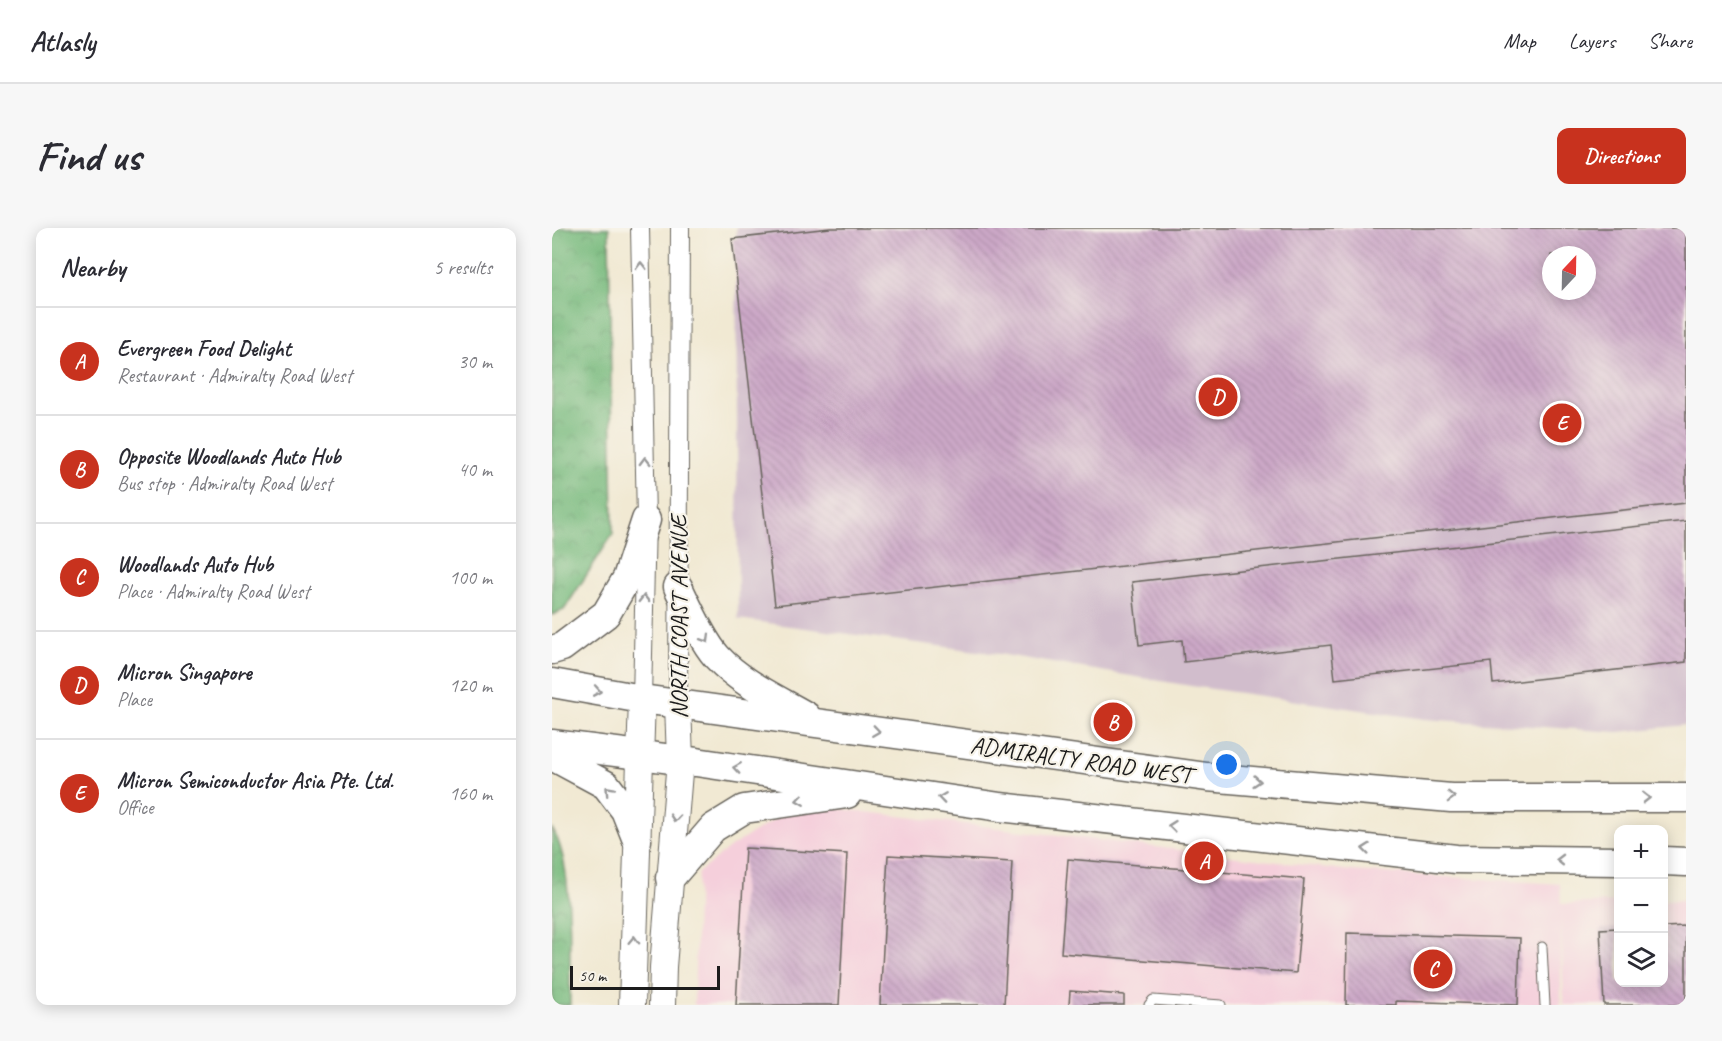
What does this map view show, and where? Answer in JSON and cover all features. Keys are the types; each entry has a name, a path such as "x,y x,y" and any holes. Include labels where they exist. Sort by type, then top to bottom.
{"main road":[{"path":"552,650 562,647 606,615 627,578 646,520"},
{"path":"678,587 693,618 716,656 742,680 818,723"},
{"name":"ADMIRALTY ROAD WEST","path":"552,683 642,699 1218,778 1451,798 1686,798"},
{"name":"NORTH COAST AVENUE","path":"632,1005 642,699"},
{"name":"NORTH COAST AVENUE","path":"662,1005 680,760 678,704"},
{"path":"552,744 680,760 1000,807 1456,859 1614,861"},
{"path":"552,756 606,785 625,810 637,840"},
{"path":"670,878 713,828 744,809 879,789"},
{"path":"1668,861 1686,862"}],"street":[{"name":"NORTH COAST AVENUE","path":"640,228 646,520 642,699"},
{"name":"NORTH COAST AVENUE","path":"678,704 680,228"}],"lane":[{"path":"1542,947 1545,1005"},
{"path":"1149,1005 1154,1000 1221,1005"}],"shaded area":[{"path":"736,228 1686,228 1686,725 1618,732 1425,719 1191,686 999,654 738,619"},
{"path":"800,804 1353,871 1560,884 1561,904 1614,902 1614,987 1668,987 1668,901 1686,900 1686,1005 1564,1005 1561,913 1561,1005 694,1005 698,873 732,846"}],"green space":[{"path":"552,228 609,228 613,534 564,610 552,615"},
{"path":"552,829 559,844 568,888 570,1005 552,1005"}],"building":[{"path":"830,228 1686,228 1686,503 775,605 732,239"},
{"path":"1686,521 1686,662 1493,684 1491,662 1335,679 1331,645 1184,662 1182,640 1139,645 1132,582"},
{"path":"745,848 847,854 839,1005 736,1005"},
{"path":"888,855 1012,862 1004,1005 880,1005"},
{"path":"1068,859 1304,879 1296,973 1061,953"},
{"path":"1686,926 1686,1005 1604,1005 1600,929 1614,928 1614,987 1668,987 1668,927"},
{"path":"1347,933 1520,938 1518,1005 1396,1001 1396,1005 1346,1005"},
{"path":"1070,991 1124,995 1124,1005 1069,1005"}],"place":[{"name":"Micron Singapore","path":"1218,397"},
{"name":"Micron Semiconductor Asia Pte. Ltd.","path":"1562,423"},
{"name":"Opposite Woodlands Auto Hub","path":"1113,722"},
{"name":"Evergreen Food Delight","path":"1204,861"},
{"name":"Woodlands Auto Hub","path":"1433,969"}]}
